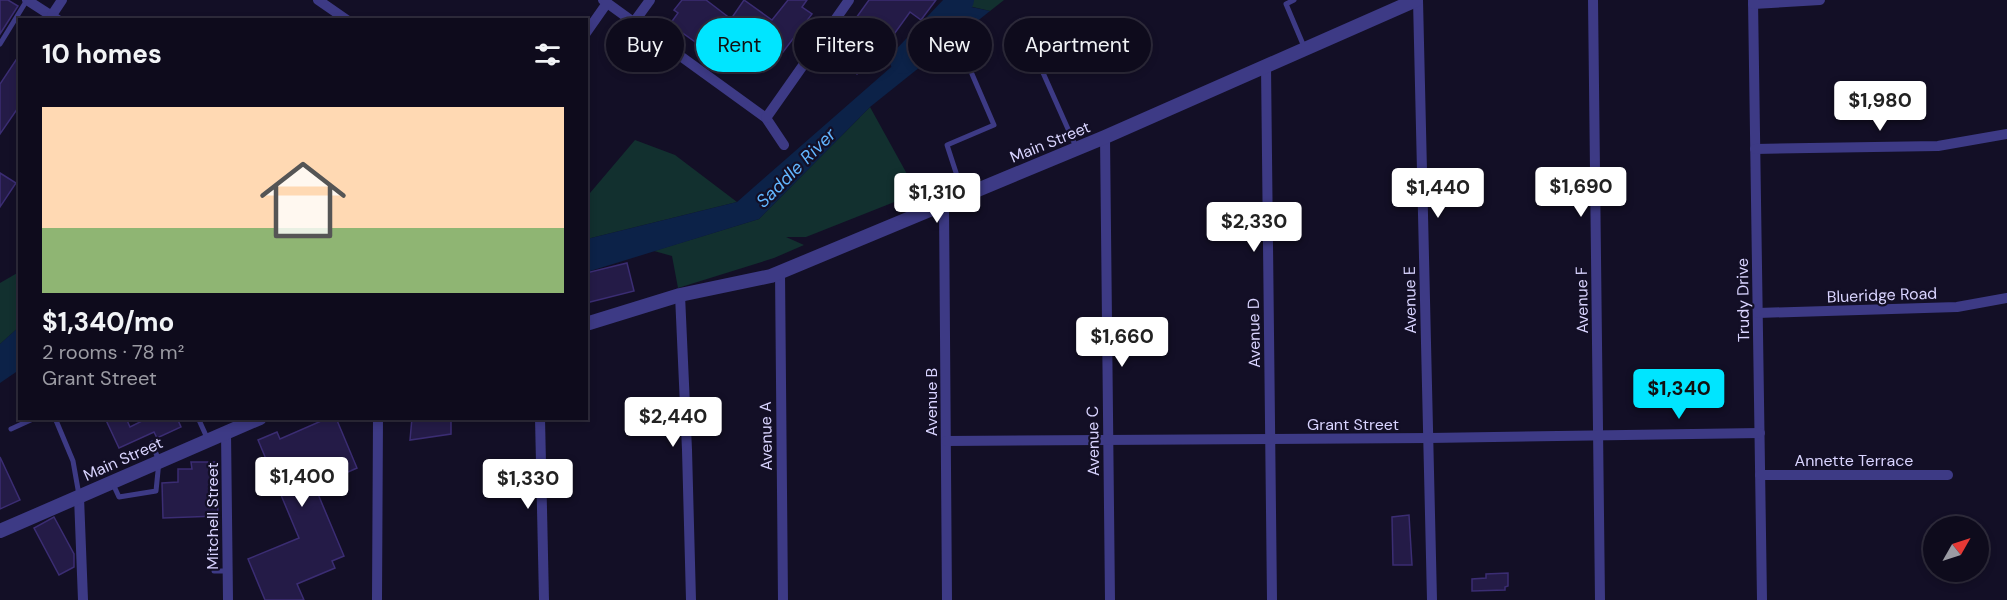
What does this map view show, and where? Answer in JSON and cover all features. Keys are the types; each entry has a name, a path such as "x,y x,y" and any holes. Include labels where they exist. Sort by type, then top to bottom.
{"street":[{"path":"27,0 55,17 62,0"},
{"path":"318,0 344,18"},
{"path":"637,18 650,0"},
{"path":"766,118 849,0"},
{"name":"Main Street","path":"588,323 680,295 771,276 1105,137 1417,0"},
{"name":"Avenue E","path":"1417,0 1432,600"},
{"name":"Avenue F","path":"1593,0 1600,600"},
{"path":"1753,2 1820,0"},
{"path":"588,30 605,2 628,18"},
{"name":"Trudy Drive","path":"1753,2 1762,600"},
{"path":"684,58 766,118 784,145"},
{"name":"Avenue D","path":"1266,66 1272,600"},
{"path":"1755,148 1938,146 2007,134"},
{"name":"Avenue C","path":"1105,137 1110,600"},
{"name":"Avenue B","path":"944,204 947,600"},
{"name":"Avenue A","path":"780,272 783,600"},
{"path":"680,295 691,600"},
{"name":"Blueridge Road","path":"1758,313 1957,308 2007,298"},
{"name":"Main Street","path":"0,531 255,420"},
{"path":"377,600 378,420"},
{"path":"540,420 544,600"},
{"name":"Mitchell Street","path":"226,432 222,534 228,571 228,600"},
{"name":"Grant Street","path":"946,441 1760,433"},
{"name":"Annette Terrace","path":"1760,475 1948,475"},
{"path":"79,496 83,600"}],"lane":[{"path":"0,44 27,0"},
{"path":"1294,0 1285,2 1305,49"},
{"path":"1042,72 1076,149"},
{"path":"964,195 947,145 994,125 972,74"},
{"path":"11,429 31,420"},
{"path":"56,420 73,461 79,496"},
{"path":"199,420 208,440"},
{"path":"112,482 119,497 156,491 159,461 152,443"},
{"path":"214,571 228,571"}],"green space":[{"path":"943,0 1004,0 990,11"},
{"path":"870,107 907,174 907,197 806,237 786,237 804,245 774,258 678,288 672,256 654,251 759,219"},
{"path":"635,140 675,155 737,202 588,239 588,192 590,193"},
{"path":"18,273 18,328 0,344 0,283"}],"water":[{"name":"Saddle River","path":"962,5 990,11 981,18 947,18"},
{"name":"Saddle River","path":"908,52 908,72 914,72 870,107 759,219 588,272 588,239 737,202 885,72 896,72 896,63"},
{"path":"18,328 18,371 0,383 0,344"}],"building":[{"path":"0,0 8,0 18,6 0,34"},
{"path":"682,0 706,0 730,18 696,18 696,42 684,34 684,18 674,18 678,13 674,10"},
{"path":"744,0 769,18 732,18"},
{"path":"788,0 807,0 802,7 812,14 809,18 794,18 794,38 783,52 782,18 774,18"},
{"path":"869,0 936,0 922,18 918,18 910,12 896,31 896,18 856,18"},
{"path":"18,57 18,108 0,134 0,84"},
{"path":"0,173 16,183 0,207"},
{"path":"627,263 634,291 588,302 588,273"},
{"path":"106,420 127,420 130,427 144,420 178,420 181,427 157,438 154,432 119,448"},
{"path":"323,420 337,420 357,468 339,476 334,465 310,475 344,556 332,561 335,568 297,584 304,600 265,600 248,559 299,538 258,440 277,432 280,439"},
{"path":"412,420 451,420 451,434 410,440"},
{"path":"0,457 20,500 0,509"},
{"path":"191,462 216,462 218,516 163,518 162,483 178,482 178,469 192,469"},
{"path":"1409,515 1412,565 1393,565 1392,517"},
{"path":"54,517 74,554 74,567 59,575 34,528"},
{"path":"1508,573 1508,586 1505,590 1472,591 1472,579 1486,578 1486,574"}],"waterway":[{"name":"Saddle River","path":"903,61 961,0"}]}
